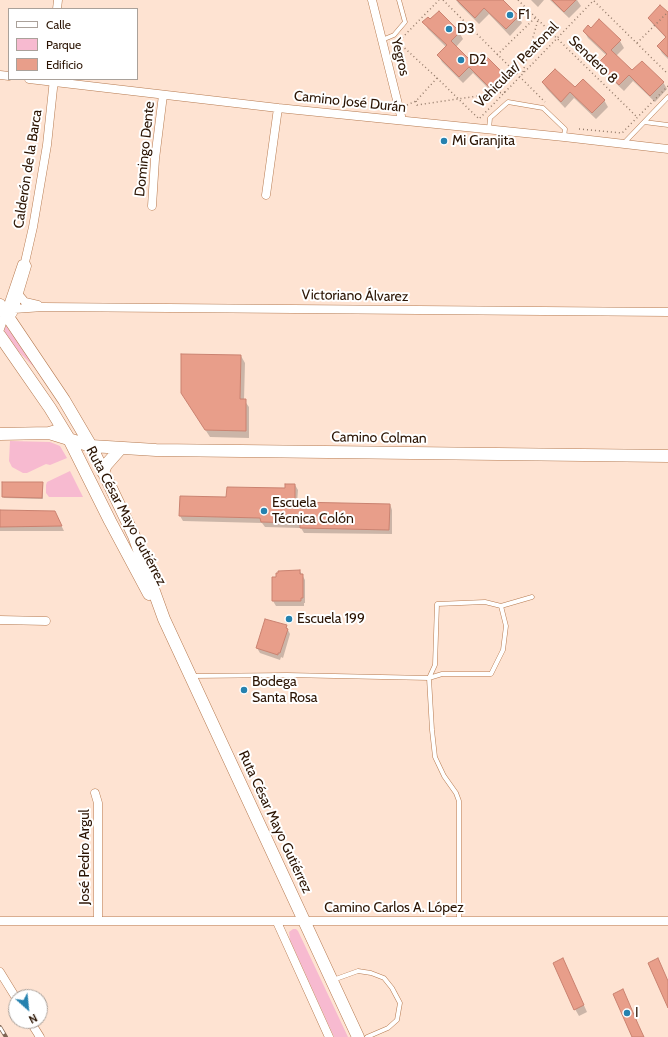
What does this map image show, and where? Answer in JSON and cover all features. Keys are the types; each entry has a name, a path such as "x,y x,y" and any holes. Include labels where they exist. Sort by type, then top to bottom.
{"main road":[{"name":"Ruta César Mayo Gutiérrez","path":"8,312 68,407 84,450 140,580 164,620"},
{"path":"0,336 50,408 64,424 78,436 110,504 125,516"},
{"path":"13,355 27,365 36,374 64,424"},
{"path":"64,424 69,414 68,407"},
{"path":"36,433 44,427 48,421 50,408"},
{"name":"Ruta César Mayo Gutiérrez","path":"64,424 69,439 84,450 103,472 125,516 137,543 164,620 358,1037"},
{"name":"Camino Colman","path":"0,434 49,433 54,432 64,424"},
{"name":"Camino Colman","path":"49,433 69,439 84,450 121,448 261,452 668,456"},
{"path":"103,472 106,465 121,448"}],"street":[{"name":"Yegros","path":"372,0 402,120"},
{"name":"Camino José Durán","path":"42,80 278,108 668,149"},
{"name":"Calderón de la Barca","path":"0,329 8,312 19,295 27,266 26,262 47,145 54,81"},
{"name":"Domingo Dente","path":"152,206 163,95"},
{"path":"266,195 278,108"},
{"name":"Calderón de la Barca","path":"8,312 22,264 26,262"},
{"name":"Victoriano Álvarez","path":"19,295 25,302 43,307"},
{"name":"Victoriano Álvarez","path":"8,312 43,307 668,312"},
{"path":"0,620 46,621"},
{"name":"José Pedro Argul","path":"95,793 98,803 98,921"},
{"name":"Camino Carlos A. López","path":"0,921 668,921"},
{"path":"277,922 329,1037"},
{"path":"0,972 10,989"}],"lane":[{"path":"382,40 394,35 405,22 399,0"},
{"path":"623,144 668,97"},
{"path":"489,129 490,118 508,102 544,108 565,129 564,137"},
{"path":"644,122 668,125"},
{"path":"459,920 459,801 435,757 432,730 429,678 435,665 437,604 485,602 501,606 532,597"},
{"path":"190,676 286,675 429,678 442,674 491,674 503,650 506,626 501,606"},
{"path":"332,981 358,971 371,973 384,978 392,988 400,1003 397,1020 388,1028 367,1037"}],"path":[{"name":"Vehicular/ Peatonal","path":"438,0 398,42 459,99 478,119 594,0"},
{"path":"443,0 546,103"},
{"name":"Sendero 8","path":"518,0 637,117"},
{"path":"594,0 668,74"},
{"path":"637,43 668,12"},
{"name":"Vehicular/ Peatonal","path":"497,55 535,18"},
{"path":"522,74 538,20"},
{"path":"402,120 407,104 416,101 437,78"},
{"path":"579,129 622,133 668,86"},
{"path":"416,101 417,105 505,92"}],"green space":[{"path":"6,325 60,404 34,367 18,351 4,332"},
{"path":"10,441 50,442 60,446 67,458 50,465 46,464 27,473 23,473 12,467 9,461"},
{"path":"70,471 83,497 49,497 46,493 47,482"},
{"path":"293,929 298,931 348,1037 334,1037 290,940 289,932"}],"building":[{"path":"457,0 503,0 519,16 506,29 484,8 475,18"},
{"path":"552,0 576,0 564,12"},
{"path":"660,5 668,12 668,57 657,46 666,37 648,18"},
{"path":"439,11 460,32 451,41 472,62 482,52 503,73 490,88 469,67 459,77 437,55 447,45 422,22 428,17 430,19"},
{"path":"599,19 621,40 611,50 632,70 642,61 664,82 650,96 629,75 619,85 597,64 607,54 583,31 588,25 591,28"},
{"path":"555,69 575,87 583,79 605,100 592,113 570,92 561,102 542,82"},
{"path":"181,354 241,355 240,399 246,399 246,431 205,430 181,393"},
{"path":"2,482 43,482 42,498 2,497"},
{"path":"285,484 295,484 295,502 390,504 389,530 300,528 300,523 261,522 260,518 179,516 180,496 226,497 227,487 285,488"},
{"path":"0,510 55,511 62,526 0,527"},
{"path":"300,570 300,574 303,574 303,598 301,598 301,601 272,601 272,577 276,577 276,573 278,573 278,571"},
{"path":"265,619 287,625 286,628 288,629 278,655 256,648"},
{"path":"563,958 584,1005 574,1010 553,963"},
{"path":"658,958 668,981 668,1008 648,963"},
{"name":"I","path":"623,989 644,1037 632,1037 613,994"}],"railway":[{"path":"0,1027 6,1037"}],"place":[{"name":"F1","path":"510,15"},
{"name":"D3","path":"449,29"},
{"name":"D2","path":"461,60"},
{"name":"Mi Granjita","path":"444,141"},
{"name":"Escuela Técnica Colón","path":"264,511"},
{"name":"Escuela 199","path":"289,619"},
{"name":"Bodega Santa Rosa","path":"244,690"},
{"name":"I","path":"627,1013"}]}
